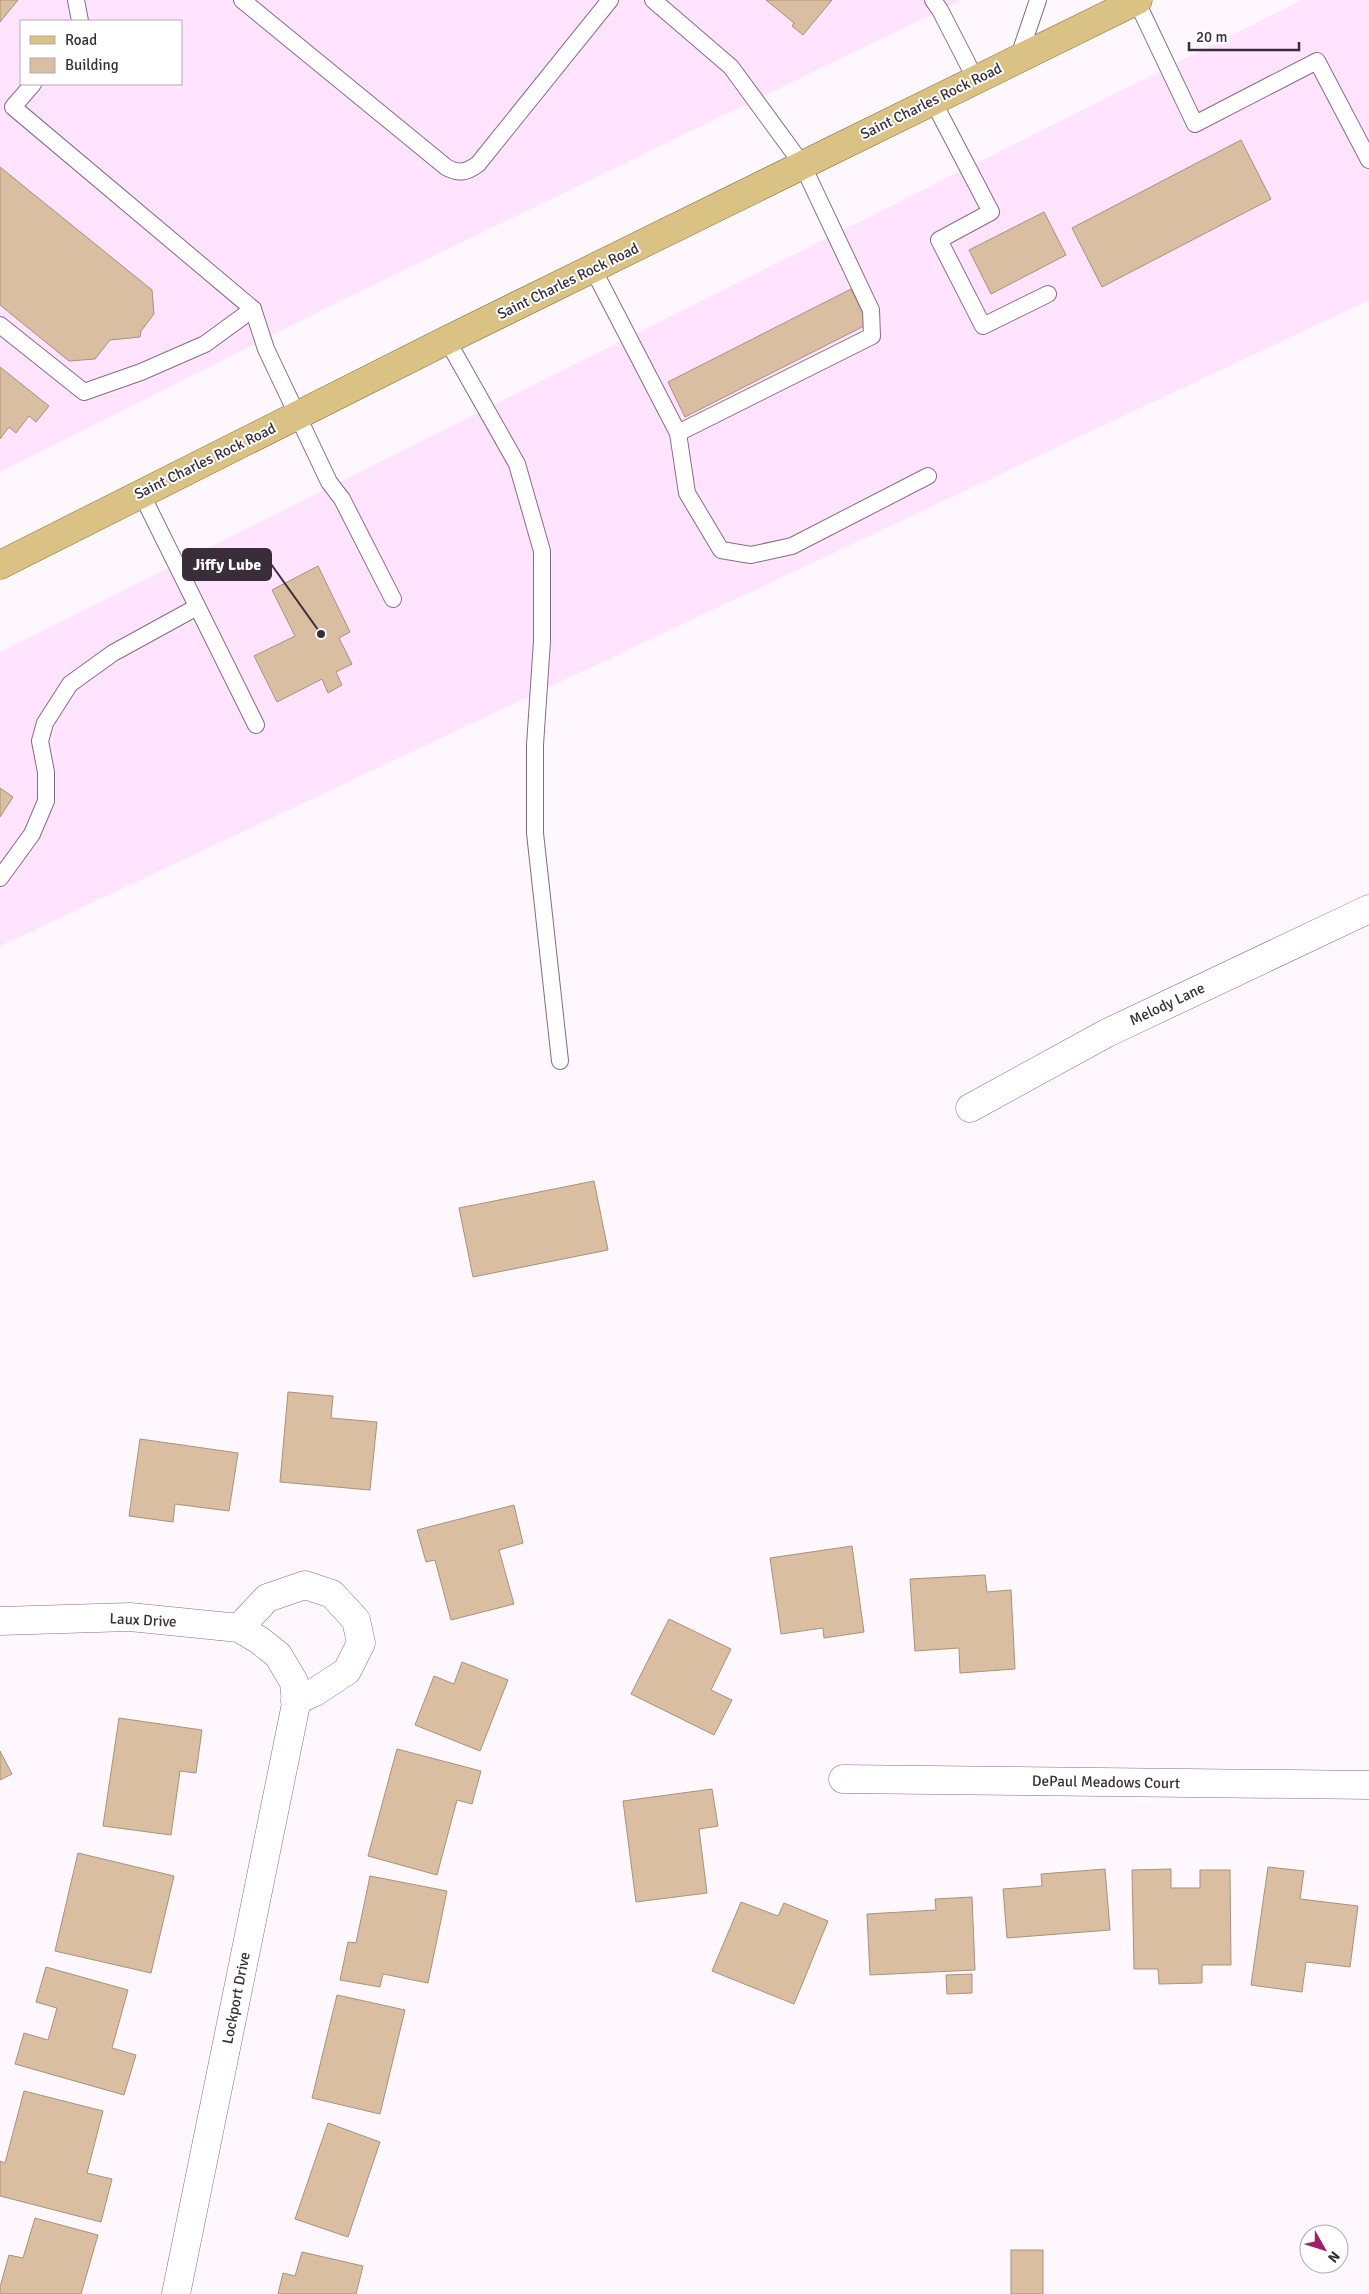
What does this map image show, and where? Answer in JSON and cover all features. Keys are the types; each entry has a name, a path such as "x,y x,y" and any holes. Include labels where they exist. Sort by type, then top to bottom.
{"main road":[{"name":"Saint Charles Rock Road","path":"0,565 447,340 1137,0"}],"street":[{"name":"Melody Lane","path":"970,1108 1107,1033 1369,909"},
{"path":"239,1628 267,1598 305,1585 332,1594 356,1620 362,1643 348,1671 315,1692 295,1701"},
{"name":"Laux Drive","path":"0,1621 130,1617 239,1628 259,1640 278,1655"},
{"name":"Lockport Drive","path":"176,2294 295,1701 294,1682 278,1655"},
{"name":"DePaul Meadows Court","path":"843,1780 1369,1785"}],"lane":[{"path":"76,0 80,20"},
{"path":"242,0 454,172 470,171 478,164 610,0"},
{"path":"653,0 731,67 802,164 871,310 872,336 678,433"},
{"path":"933,0 976,80"},
{"path":"1018,59 1038,0"},
{"path":"1137,0 1195,124 1317,61 1369,160"},
{"path":"32,85 14,107 253,309 266,349 329,482 342,499 393,599"},
{"path":"933,101 991,212 939,240 983,326 1048,294"},
{"path":"593,269 678,433 687,493 721,550 751,556 792,546 928,476"},
{"path":"0,326 84,392 141,372 205,344 253,309"},
{"path":"447,340 517,464 542,551 542,641 535,745 535,833 560,1061"},
{"path":"141,493 256,724"},
{"path":"0,878 32,834 46,801 46,772 40,741 45,723 70,684 113,653 197,607"}],"shaded area":[{"path":"0,0 961,0 328,307 0,472"},
{"path":"1302,0 1369,0 1369,300 0,946 0,652"}],"building":[{"path":"0,0 18,0 0,22"},
{"path":"766,0 832,0 803,35 792,26 794,23"},
{"path":"1241,140 1271,199 1102,287 1072,228"},
{"path":"0,167 152,290 154,314 141,331 140,337 110,340 95,359 69,361 0,305"},
{"path":"1044,212 1066,255 991,294 969,250"},
{"path":"851,289 868,324 685,417 668,382"},
{"path":"0,367 49,406 36,422 29,416 16,433 9,427 0,439"},
{"path":"318,566 350,632 339,638 352,664 336,672 342,685 328,693 322,679 277,702 254,656 295,636 272,590"},
{"path":"0,788 13,797 0,817"},
{"path":"594,1181 608,1250 473,1277 459,1208"},
{"path":"288,1392 333,1396 331,1418 377,1422 370,1490 280,1482"},
{"path":"140,1439 238,1453 229,1511 175,1504 173,1522 129,1516"},
{"path":"514,1505 523,1543 499,1550 514,1604 451,1620 435,1560 426,1562 417,1530"},
{"path":"852,1546 864,1632 824,1638 823,1628 781,1634 770,1558"},
{"path":"985,1575 987,1592 1011,1590 1015,1669 960,1673 959,1648 915,1651 910,1579"},
{"path":"669,1619 731,1649 711,1690 732,1700 714,1735 631,1694"},
{"path":"462,1662 508,1680 480,1751 415,1725 434,1676 454,1684"},
{"path":"119,1718 202,1730 196,1773 180,1771 171,1835 103,1826"},
{"path":"397,1749 481,1771 472,1804 457,1800 437,1875 368,1856"},
{"path":"0,1751 12,1774 0,1780"},
{"path":"712,1789 718,1826 699,1829 707,1893 636,1902 623,1801"},
{"path":"78,1853 174,1876 151,1973 55,1951"},
{"path":"1268,1867 1304,1871 1300,1899 1358,1906 1350,1967 1306,1962 1302,1992 1251,1985"},
{"path":"1105,1869 1110,1930 1007,1938 1003,1889 1042,1886 1041,1874"},
{"path":"1171,1869 1171,1888 1200,1888 1200,1870 1230,1870 1231,1965 1202,1965 1202,1983 1159,1984 1158,1969 1134,1969 1132,1870"},
{"path":"370,1876 447,1891 428,1983 383,1974 380,1987 340,1980 348,1942 356,1943"},
{"path":"972,1897 975,1970 870,1975 867,1914 936,1910 935,1899"},
{"path":"741,1902 778,1916 784,1903 828,1921 794,2004 712,1971"},
{"path":"46,1967 128,1990 112,2048 136,2055 124,2095 15,2064 24,2033 48,2040 57,2008 36,2002"},
{"path":"972,1974 972,1993 947,1994 946,1975"},
{"path":"337,1995 405,2010 380,2114 312,2098"},
{"path":"24,2091 103,2111 87,2173 112,2179 101,2222 0,2196 0,2161 5,2163"},
{"path":"328,2123 380,2142 348,2237 295,2219"},
{"path":"35,2218 98,2235 81,2294 0,2294 0,2287 9,2255 23,2258"},
{"path":"1011,2250 1043,2250 1043,2294 1011,2294"},
{"path":"302,2252 363,2266 356,2294 278,2294 283,2273 295,2276"}],"place":[{"name":"Jiffy Lube","path":"321,634"}]}
